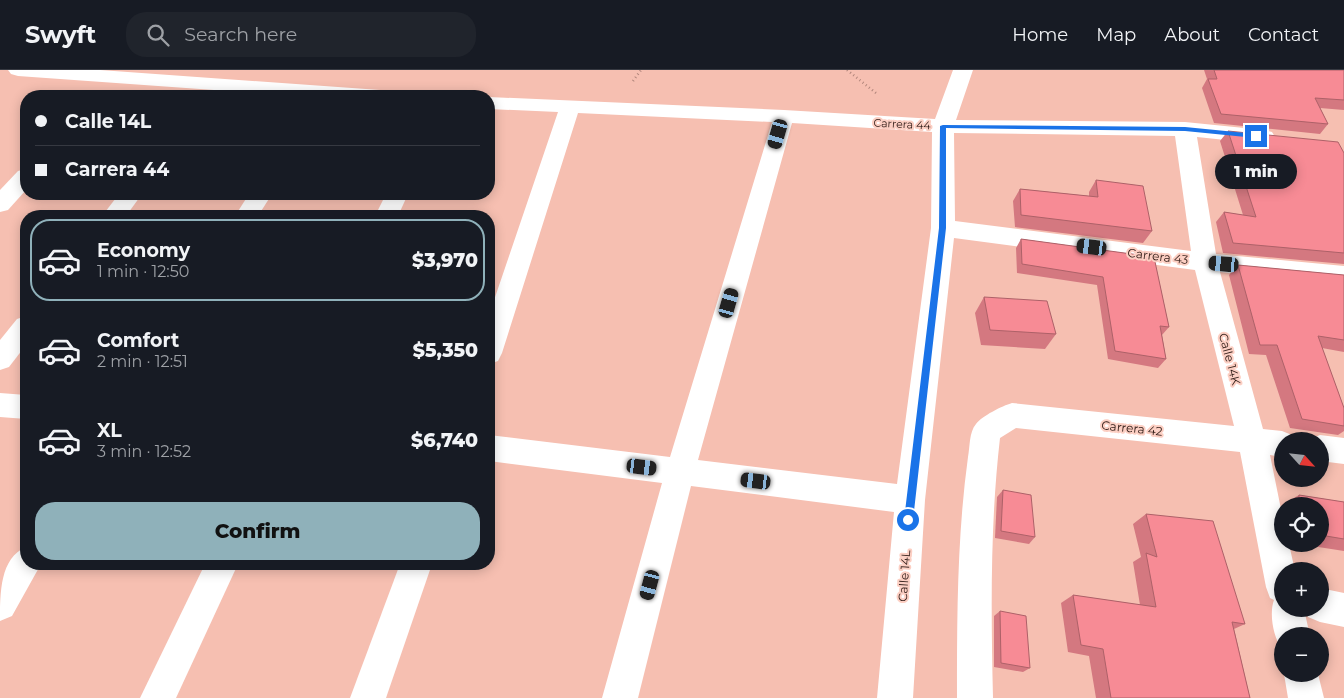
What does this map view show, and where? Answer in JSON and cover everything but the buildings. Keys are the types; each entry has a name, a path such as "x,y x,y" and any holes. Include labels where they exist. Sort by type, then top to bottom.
{"street":[{"path":"0,78 9,70"},
{"path":"18,70 118,77 213,90"},
{"name":"Calle 14L","path":"895,698 910,500 943,228 943,126 963,70"},
{"path":"106,90 118,77"},
{"name":"Carrera 44","path":"495,103 784,116 943,126 1185,129 1288,140"},
{"path":"495,336 570,107"},
{"path":"620,698 680,472 784,116"},
{"name":"Calle 14K","path":"1185,129 1205,262 1252,441 1277,562"},
{"path":"0,204 20,182"},
{"path":"118,210 126,200"},
{"name":"Carrera 43","path":"943,228 1205,262 1344,275"},
{"path":"0,359 20,334"},
{"path":"0,405 20,407"},
{"name":"Carrera 42","path":"974,698 974,628 979,481 986,432 1012,415 1274,443"},
{"path":"495,449 910,500"},
{"path":"1329,449 1344,451"},
{"path":"0,604 21,570"},
{"path":"158,698 219,570"},
{"path":"368,698 414,570"},
{"path":"1329,607 1344,610"},
{"path":"1303,682 1306,698"}],"route":[{"path":"908,520 943,228 943,126 1185,129 1256,136"}]}
